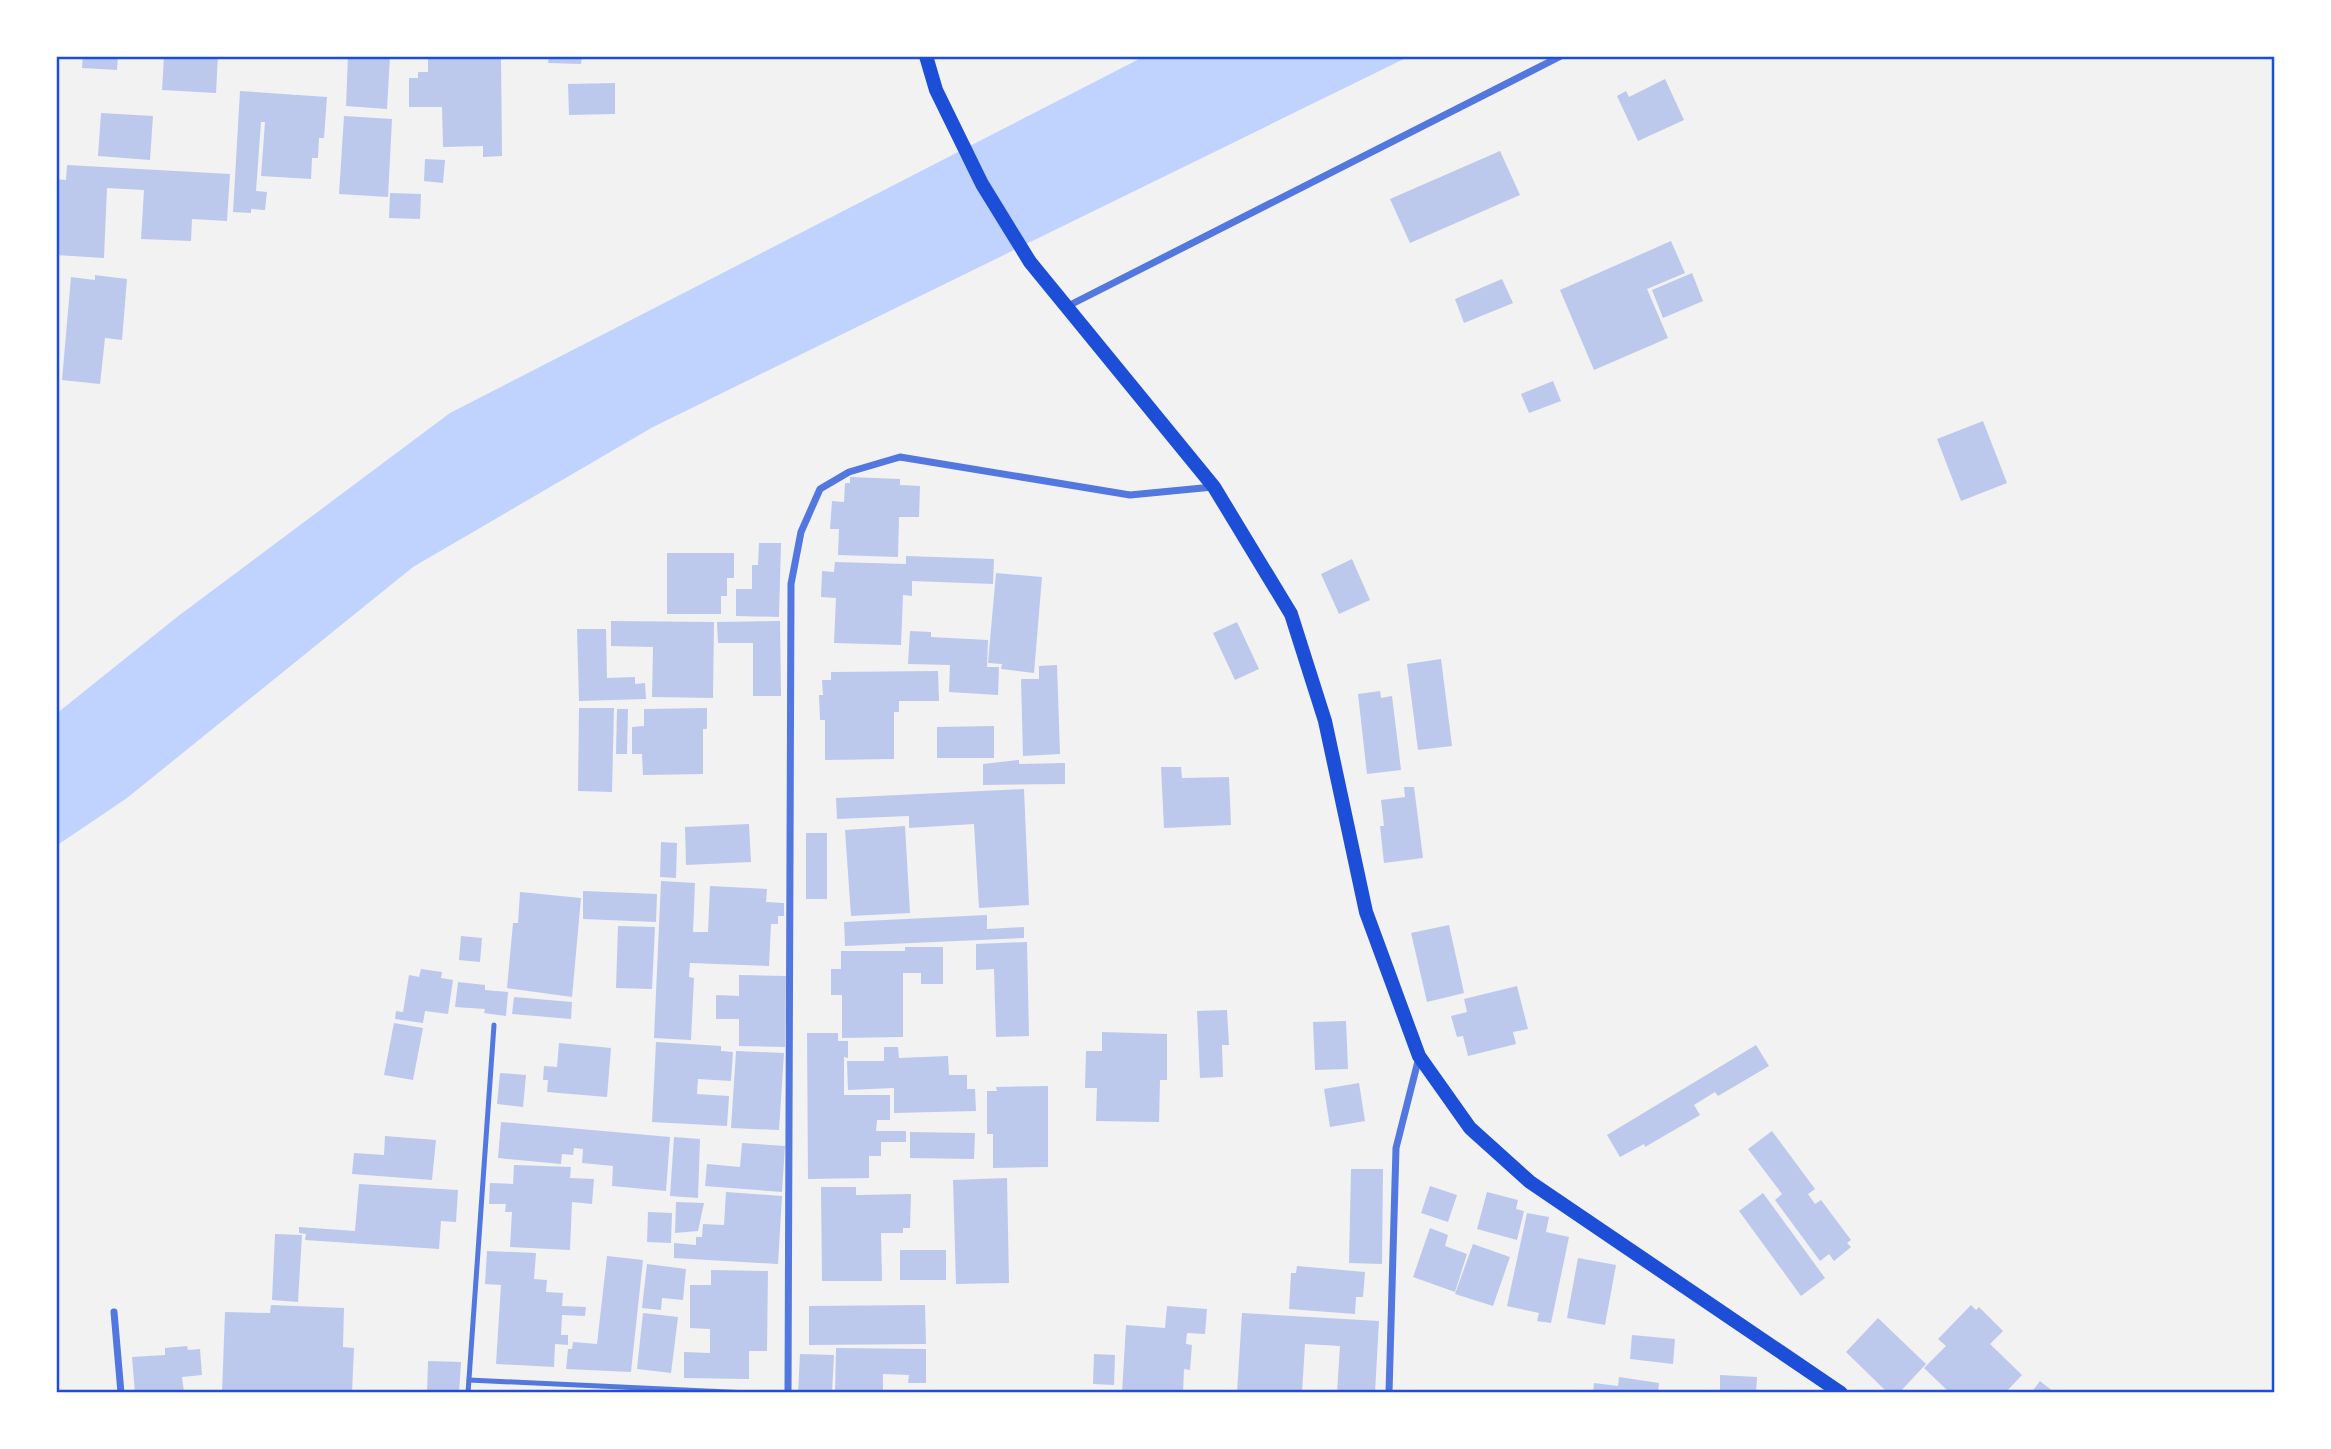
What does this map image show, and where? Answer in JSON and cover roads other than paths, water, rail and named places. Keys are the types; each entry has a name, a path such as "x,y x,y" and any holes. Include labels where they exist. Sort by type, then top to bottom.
{"main road":[{"path":"926,56 936,90 982,184 1030,262 1214,486 1291,614 1325,721 1366,912 1419,1056 1470,1128 1530,1182 1841,1393"}],"street":[{"path":"1066,308 1561,56"},
{"path":"788,1393 791,584 801,531 820,489 849,472 900,457 1130,495 1214,486"},
{"path":"1390,1393 1396,1148 1419,1056"},
{"path":"114,1312 121,1393"}],"lane":[{"path":"468,1393 494,1026"},
{"path":"469,1380 749,1393"}],"water":[{"path":"1145,56 1410,56 653,427 413,567 127,798 56,846 56,714 177,617 450,413"}]}
